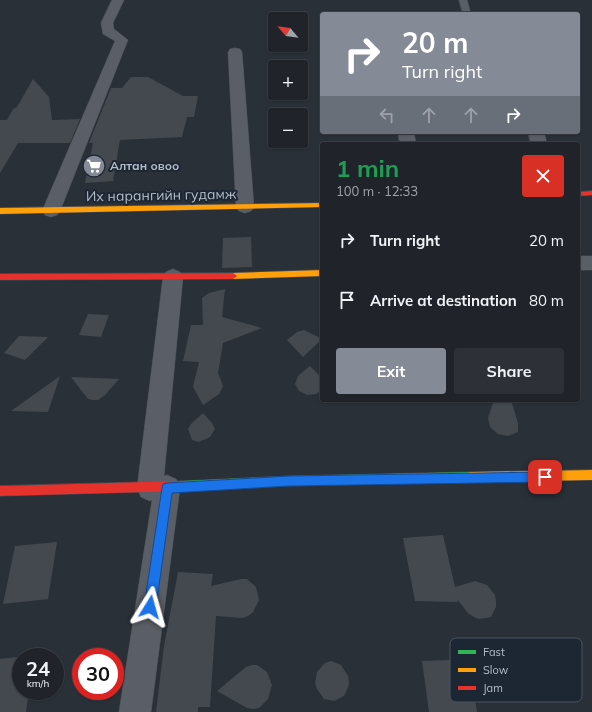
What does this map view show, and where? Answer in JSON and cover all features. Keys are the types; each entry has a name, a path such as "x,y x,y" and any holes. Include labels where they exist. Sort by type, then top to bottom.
{"street":[{"path":"50,210 115,52 122,40 108,31 107,23 118,0"},
{"path":"235,52 245,207"},
{"path":"580,194 592,193"},
{"name":"Их нарангийн гудамж","path":"0,211 320,205"},
{"path":"580,263 592,263"},
{"path":"0,278 320,273"},
{"path":"136,712 158,488 173,276"},
{"path":"0,491 158,488 289,481 592,475"}],"lane":[{"path":"463,0 466,12"}],"building":[{"path":"131,77 148,77 183,96 198,96 194,117 187,117 182,137 120,140 113,181 85,183 93,143 89,143 111,88 122,88"},
{"path":"33,79 49,97 52,120 80,119 70,143 18,143 0,173 0,120 7,120 13,109 17,107"},
{"path":"251,237 252,267 222,268 223,238"},
{"path":"225,289 222,317 262,328 223,343 218,373 223,386 219,394 203,405 193,387 199,362 183,361 191,325 203,325 202,298 209,293"},
{"path":"88,314 109,315 101,337 79,335"},
{"path":"304,330 320,338 320,341 303,357 287,340 297,332"},
{"path":"19,336 48,337 25,360 4,353"},
{"path":"310,366 320,376 320,391 316,394 307,395 299,391 295,384 298,376"},
{"path":"60,376 48,412 11,411"},
{"path":"71,377 119,379 105,395 98,400 93,400 88,399"},
{"path":"493,402 512,402 518,423 518,432 508,436 498,434 490,427 488,418"},
{"path":"203,413 215,429 210,437 199,442 192,440 188,429 191,424"},
{"path":"443,535 455,587 475,581 487,585 495,595 496,601 496,607 491,617 479,619 474,617 468,613 457,599 458,602 415,601 403,538"},
{"path":"57,542 48,599 3,604 15,546"},
{"path":"178,572 213,574 211,586 247,579 256,587 259,600 253,612 248,616 242,618 216,616 210,707 198,707 198,712 156,712 164,646"},
{"path":"12,658 12,700 28,700 26,712 0,712 0,659"},
{"path":"450,660 450,702 475,702 477,712 429,712 422,661"},
{"path":"331,661 341,665 348,676 349,684 344,696 334,701 324,699 315,683 317,672 325,663"},
{"path":"257,665 267,672 272,685 268,699 259,708 253,709 247,708 217,691 246,667"}],"traffic: fast":[{"path":"182,486 289,481 471,477"}],"traffic: slow":[{"path":"0,211 320,205"},
{"path":"233,276 320,273"},
{"path":"471,477 592,475"}],"traffic: jam":[{"path":"580,194 592,193"},
{"path":"0,277 233,276"},
{"path":"0,491 182,486"}],"place":[{"name":"Алтан овоо","path":"94,166"}],"route":[{"path":"150,607 167,488 289,481 545,477"}]}
